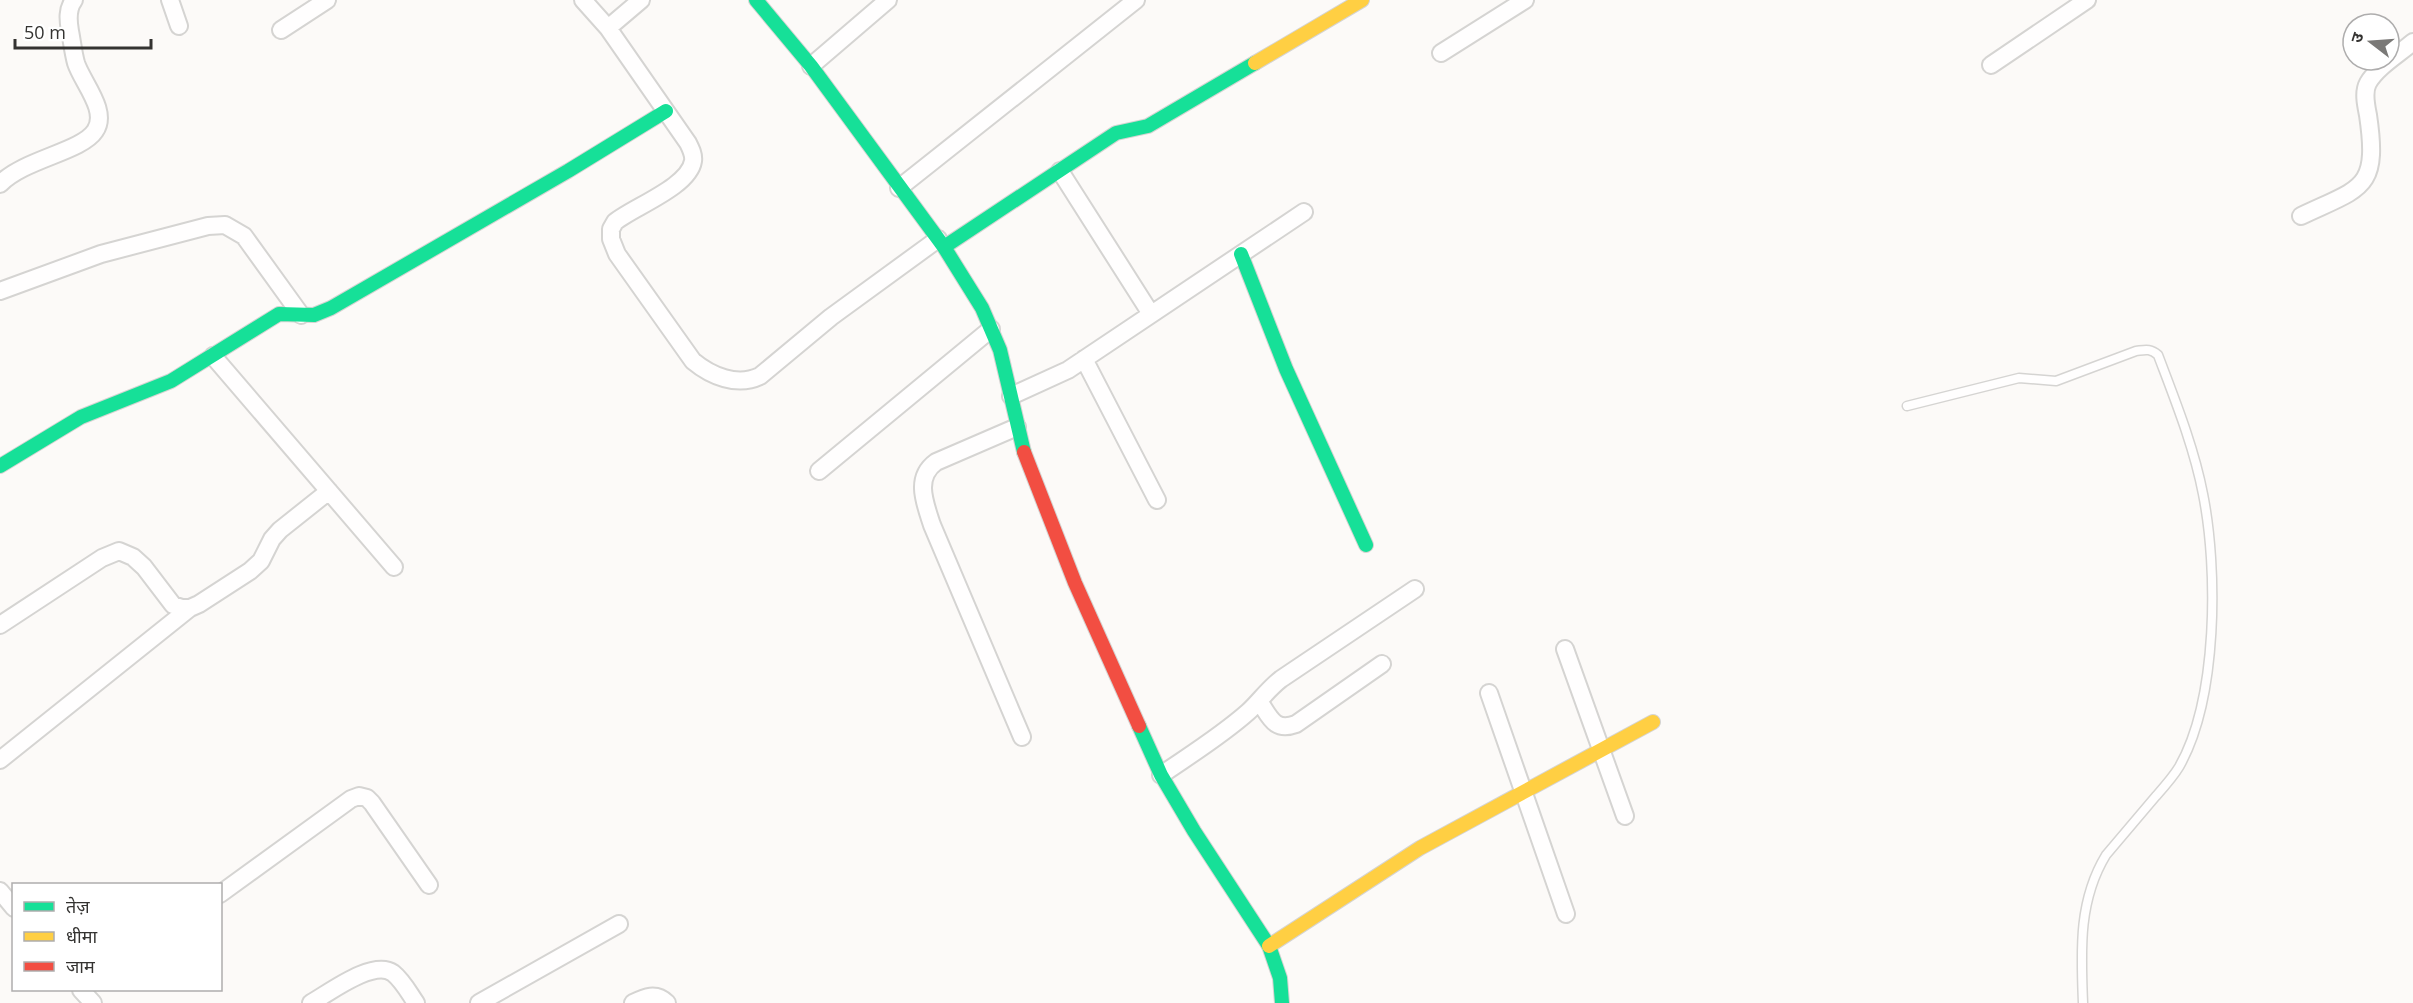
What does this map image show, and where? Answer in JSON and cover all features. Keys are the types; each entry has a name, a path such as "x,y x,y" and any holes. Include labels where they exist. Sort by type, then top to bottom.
{"street":[{"path":"0,184 10,174 91,137 97,128 99,118 97,109 77,64 73,49 69,15 74,0"},
{"path":"170,0 179,26"},
{"path":"281,30 327,0"},
{"path":"583,0 608,28 688,143 693,162 689,171 662,194 615,222 611,229 611,239 628,271 693,361 710,374 739,381 749,381 760,376 831,317 941,243 1060,171 1116,133 1139,130 1148,126 1362,0"},
{"path":"608,28 641,0"},
{"path":"756,0 811,66 941,243 982,308 1000,350 1017,427 1033,480 1075,583 1161,775 1194,831 1269,946 1280,978 1282,1003"},
{"path":"811,66 888,0"},
{"path":"899,188 1136,0"},
{"path":"1441,53 1526,0"},
{"path":"1991,65 2087,0"},
{"path":"2301,216 2358,189 2365,180 2371,154 2366,89 2374,75 2413,42"},
{"path":"0,466 73,422 171,381 279,314 314,315 331,308 568,171 666,111"},
{"path":"1060,171 1151,314"},
{"path":"1011,396 1068,370 1304,212"},
{"path":"0,291 101,254 208,226 225,225 244,236 301,315"},
{"path":"1241,254 1286,369 1366,545"},
{"path":"819,471 991,329"},
{"path":"213,356 394,567"},
{"path":"1084,359 1157,500"},
{"path":"1017,427 936,462 927,468 922,489 932,525 1022,737"},
{"path":"0,760 190,608 250,571 261,561 272,539 280,530 329,491"},
{"path":"0,625 102,558 119,551 133,557 144,567 173,605 190,608"},
{"path":"1161,775 1224,731 1281,679 1415,589"},
{"path":"1565,650 1625,816"},
{"path":"1258,700 1277,725 1286,727 1296,724 1382,664"},
{"path":"1489,693 1566,914"},
{"path":"1269,946 1420,848 1653,722"},
{"path":"222,893 351,799 359,796 372,803 429,885"},
{"path":"0,891 12,906"},
{"path":"479,1003 619,924"},
{"path":"311,1003 366,972 385,969 404,985 416,1003"},
{"path":"633,1003 652,996 662,998 667,1003"}],"lane":[{"path":"1907,406 2019,378 2056,381 2147,349 2158,355 2185,431 2203,493 2213,580 2210,645 2204,692 2191,739 2179,768 2096,870 2082,922 2083,1003"}],"traffic: fast":[{"path":"756,0 811,66 944,247 982,308 1000,350 1024,452"},
{"path":"944,247 1116,133 1148,126 1255,63"},
{"path":"0,466 81,417 171,381 279,314 314,315 331,308 568,171 666,111"},
{"path":"1241,254 1286,369 1366,545"},
{"path":"1139,726 1161,775 1194,831 1269,946 1280,978 1282,1003"}],"traffic: slow":[{"path":"1255,63 1362,0"},
{"path":"1269,946 1420,848 1653,722"}],"traffic: jam":[{"path":"1024,452 1075,583 1139,726"}]}
